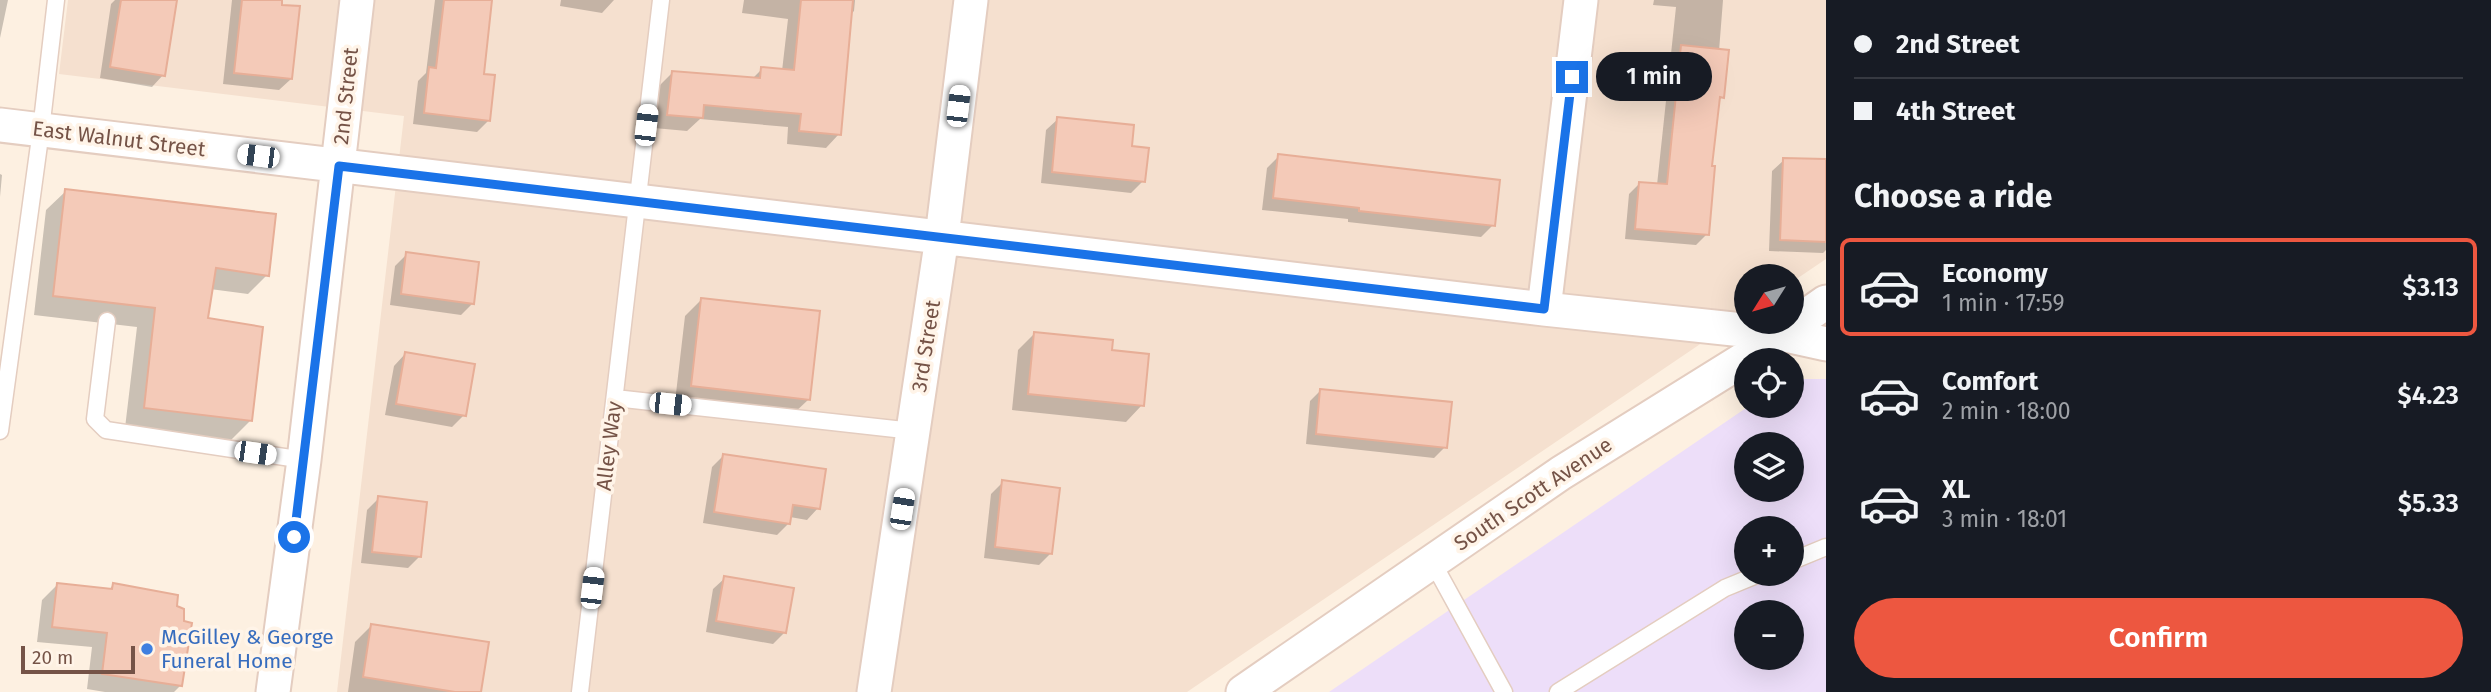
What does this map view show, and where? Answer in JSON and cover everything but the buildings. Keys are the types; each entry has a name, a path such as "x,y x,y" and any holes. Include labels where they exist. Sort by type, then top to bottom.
{"street":[{"name":"2nd Street","path":"273,692 304,460 357,0"},
{"name":"3rd Street","path":"874,692 943,237 971,0"},
{"path":"1544,309 1581,0"},
{"name":"East Walnut Street","path":"0,125 1544,309 1734,329"},
{"name":"South Scott Avenue","path":"1804,318 1826,302"},
{"name":"East Walnut Street","path":"1781,334 1826,344"},
{"name":"South Scott Avenue","path":"1243,692 1561,473 1781,334"}],"lane":[{"path":"0,430 56,0"},
{"name":"Alley Way","path":"580,692 661,0"},
{"path":"107,321 95,419 106,430 304,460"},
{"path":"615,398 914,430"},
{"path":"1804,556 1826,547"},
{"path":"1432,561 1504,692"},
{"path":"1558,692 1734,584"}],"shaded area":[{"path":"68,0 1826,0 1826,259 1804,274 1804,264 1734,264 1734,321 1187,692 337,692 404,116 59,74"},
{"path":"1804,379 1826,379 1826,692 1329,692 1734,416 1804,418"}],"place":[{"name":"McGilley & George Funeral Home","path":"147,649"}],"route":[{"path":"294,537 339,166 1544,309 1572,77"}]}
